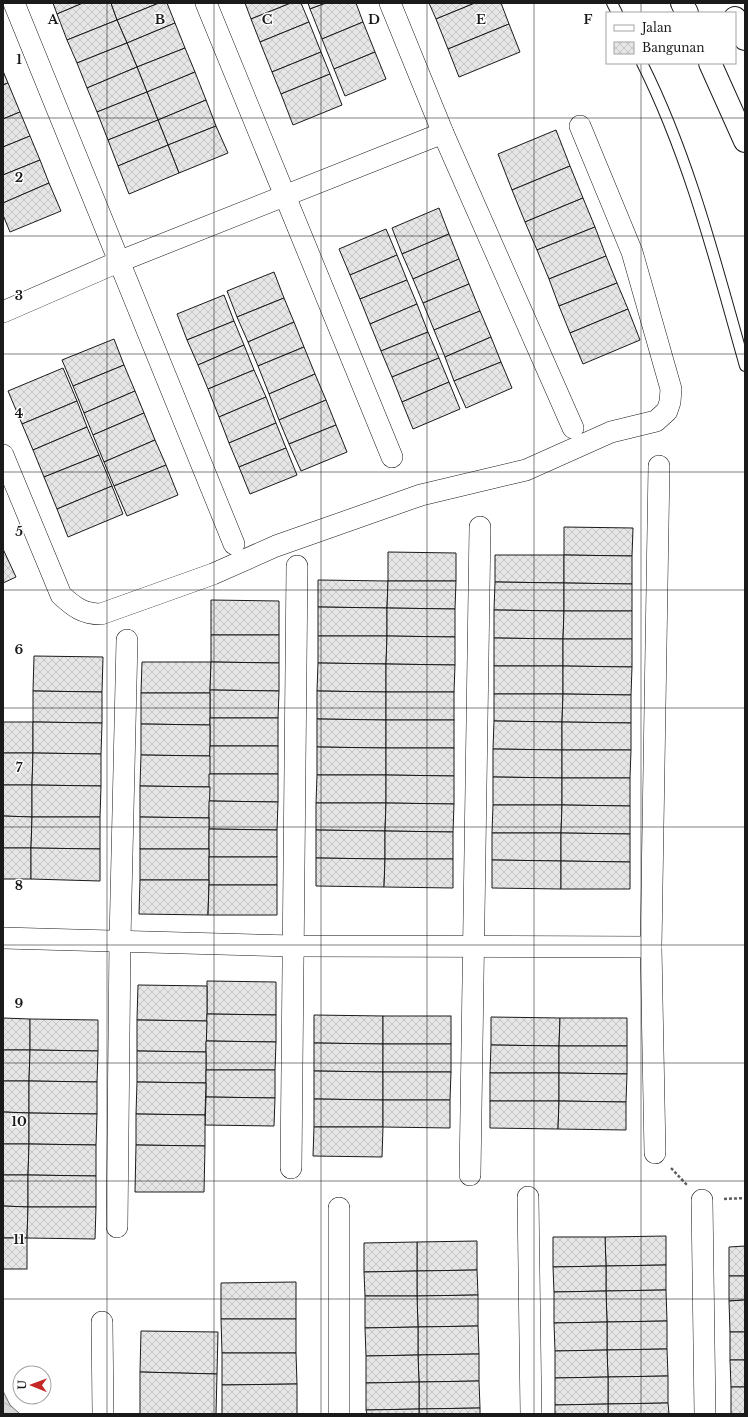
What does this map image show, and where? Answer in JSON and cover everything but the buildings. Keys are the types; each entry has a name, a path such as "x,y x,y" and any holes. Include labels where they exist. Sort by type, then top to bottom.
{"main road":[{"path":"682,3 686,12"},
{"path":"736,20 745,39"},
{"path":"710,64 745,141"}],"street":[{"path":"14,3 118,262 234,544"},
{"path":"206,3 392,457"},
{"path":"390,3 443,133 573,428"},
{"path":"3,455 60,595 77,610 89,614 101,614 213,574 276,546 421,494 526,470 549,461 605,434 656,421 667,411 670,402 671,389 664,359 632,252 580,126"},
{"path":"3,312 118,262 443,133"},
{"path":"655,1152 651,947 659,466"},
{"path":"470,1176 480,527"},
{"path":"291,1168 297,566"},
{"path":"117,1227 120,940 127,640"},
{"path":"3,938 120,940 294,946 651,947"},
{"path":"528,1197 531,1414"},
{"path":"702,1200 705,1414"},
{"path":"339,1208 339,1414"},
{"path":"102,1322 104,1414"}],"lane":[{"path":"612,3 616,12"},
{"path":"643,64 662,102 701,212 745,366"}],"water":[{"path":"3,1391 10,1405 20,1414 3,1414"}]}
